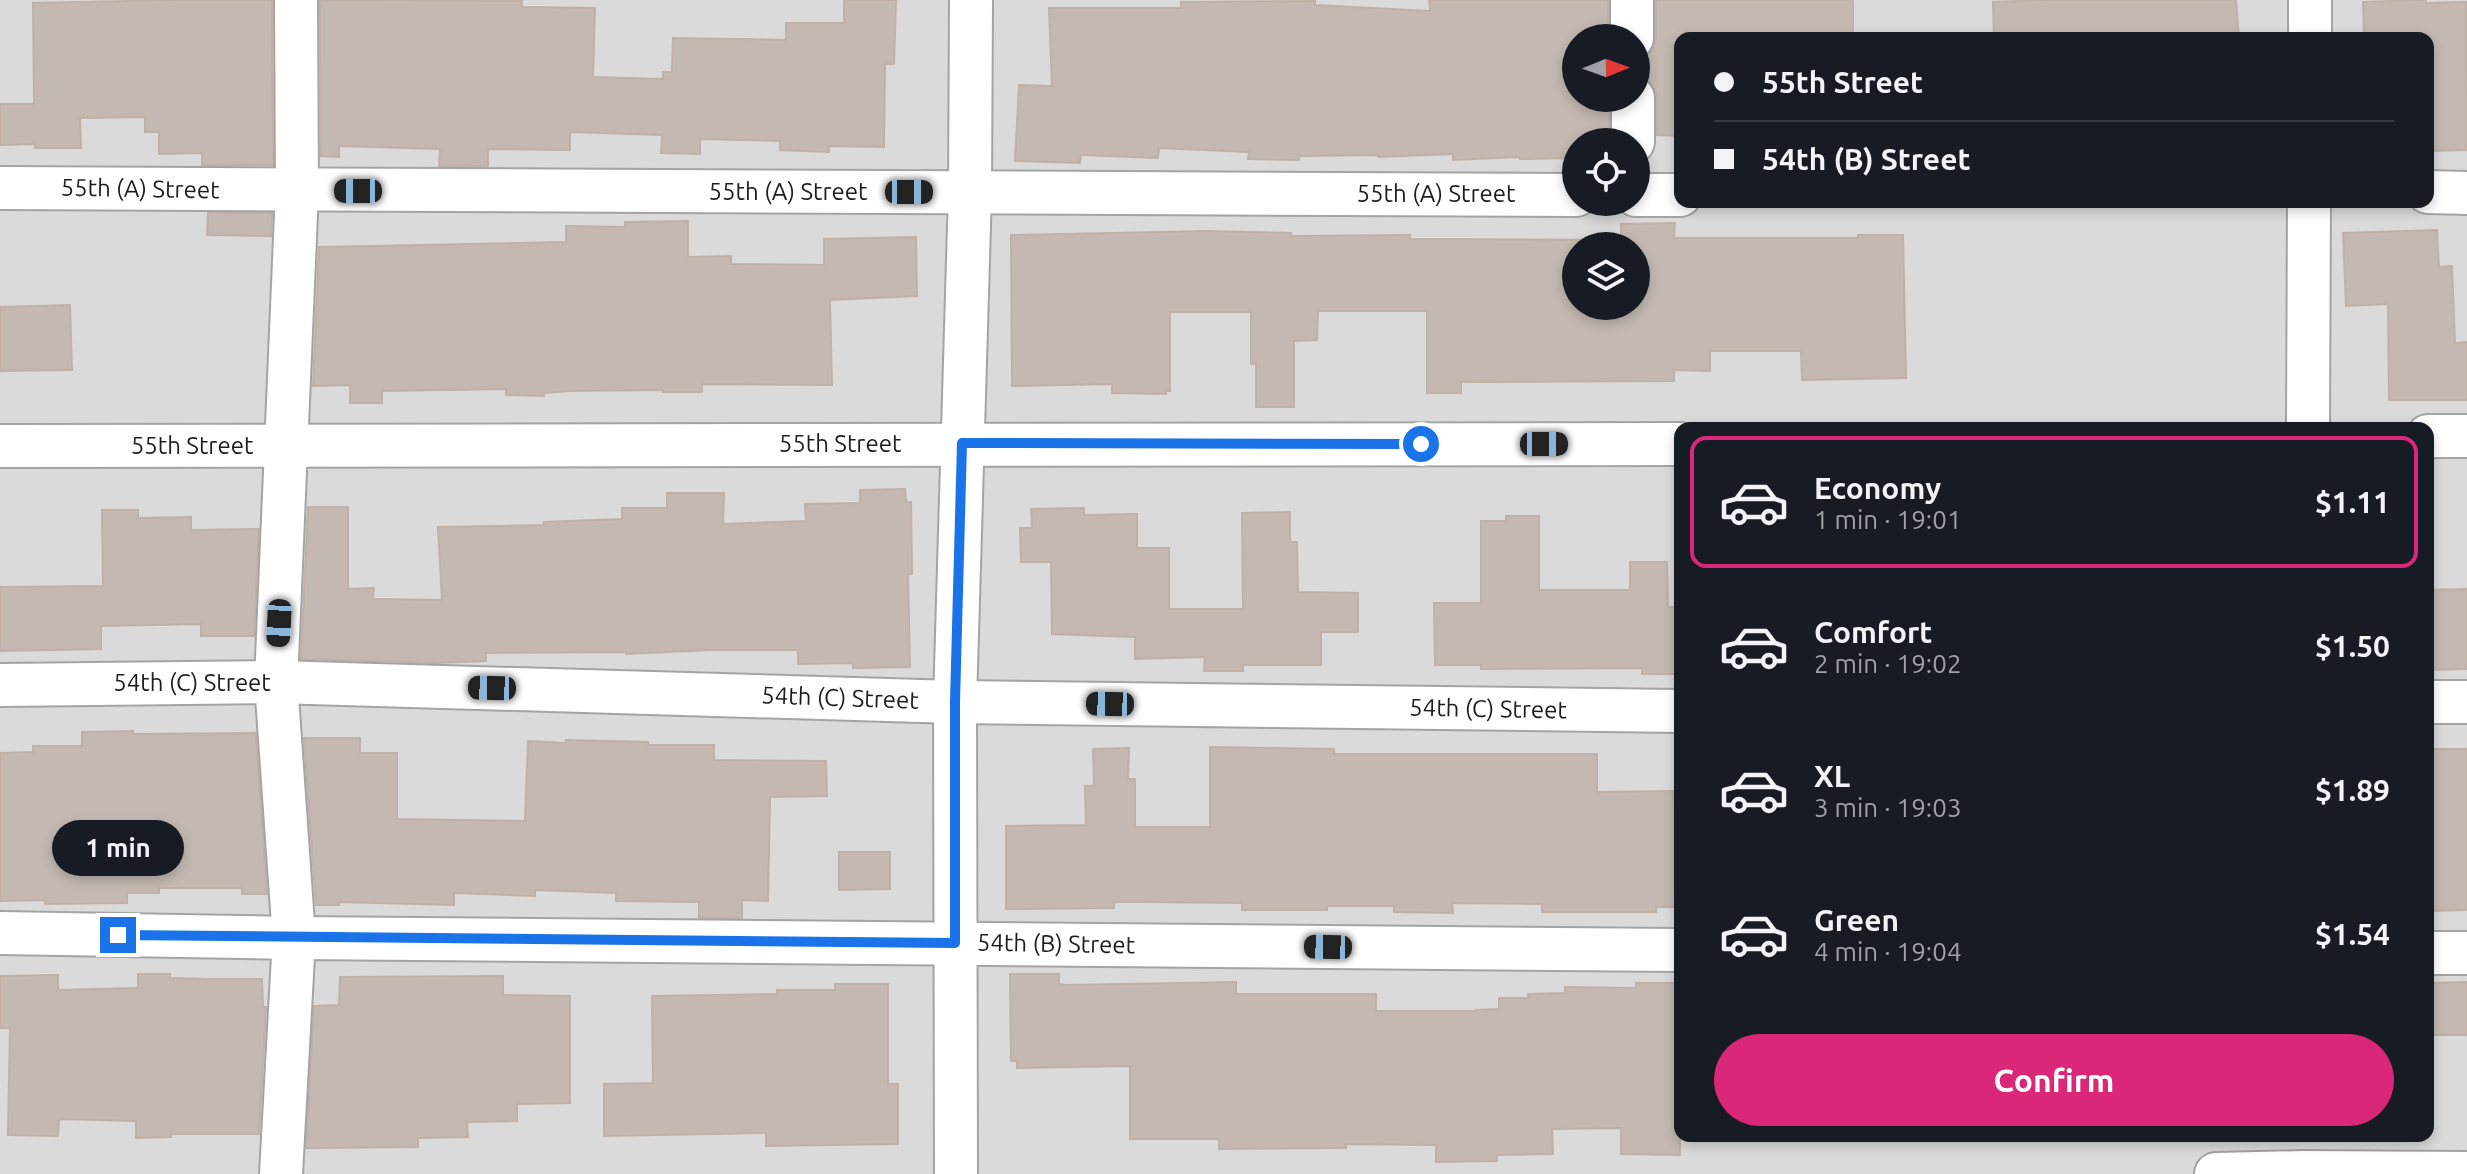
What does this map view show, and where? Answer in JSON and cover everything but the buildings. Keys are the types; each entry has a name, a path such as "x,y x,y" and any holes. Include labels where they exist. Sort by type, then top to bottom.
{"street":[{"path":"281,1174 294,938 276,682 297,191 296,0"},
{"path":"956,1174 955,702 970,192 971,0"},
{"path":"1632,0 1632,24"},
{"path":"2310,0 2310,32"},
{"name":"55th (A) Street","path":"0,188 1562,195"},
{"path":"2434,192 2467,193"},
{"path":"1650,195 1674,195"},
{"path":"2308,422 2309,208"},
{"path":"2434,436 2467,436"},
{"name":"55th Street","path":"0,446 1674,444"},
{"name":"54th (C) Street","path":"0,685 276,682 955,702 1674,711"},
{"path":"2434,702 2467,702"},
{"name":"54th (B) Street","path":"0,933 1674,950"},
{"path":"2434,953 2467,953"},
{"path":"2216,1174 2304,1161 2467,1173"}],"shaded area":[{"path":"0,0 2467,0 2467,1174 0,1174"}],"route":[{"path":"118,935 955,943 955,702 962,443 1421,444"}]}
